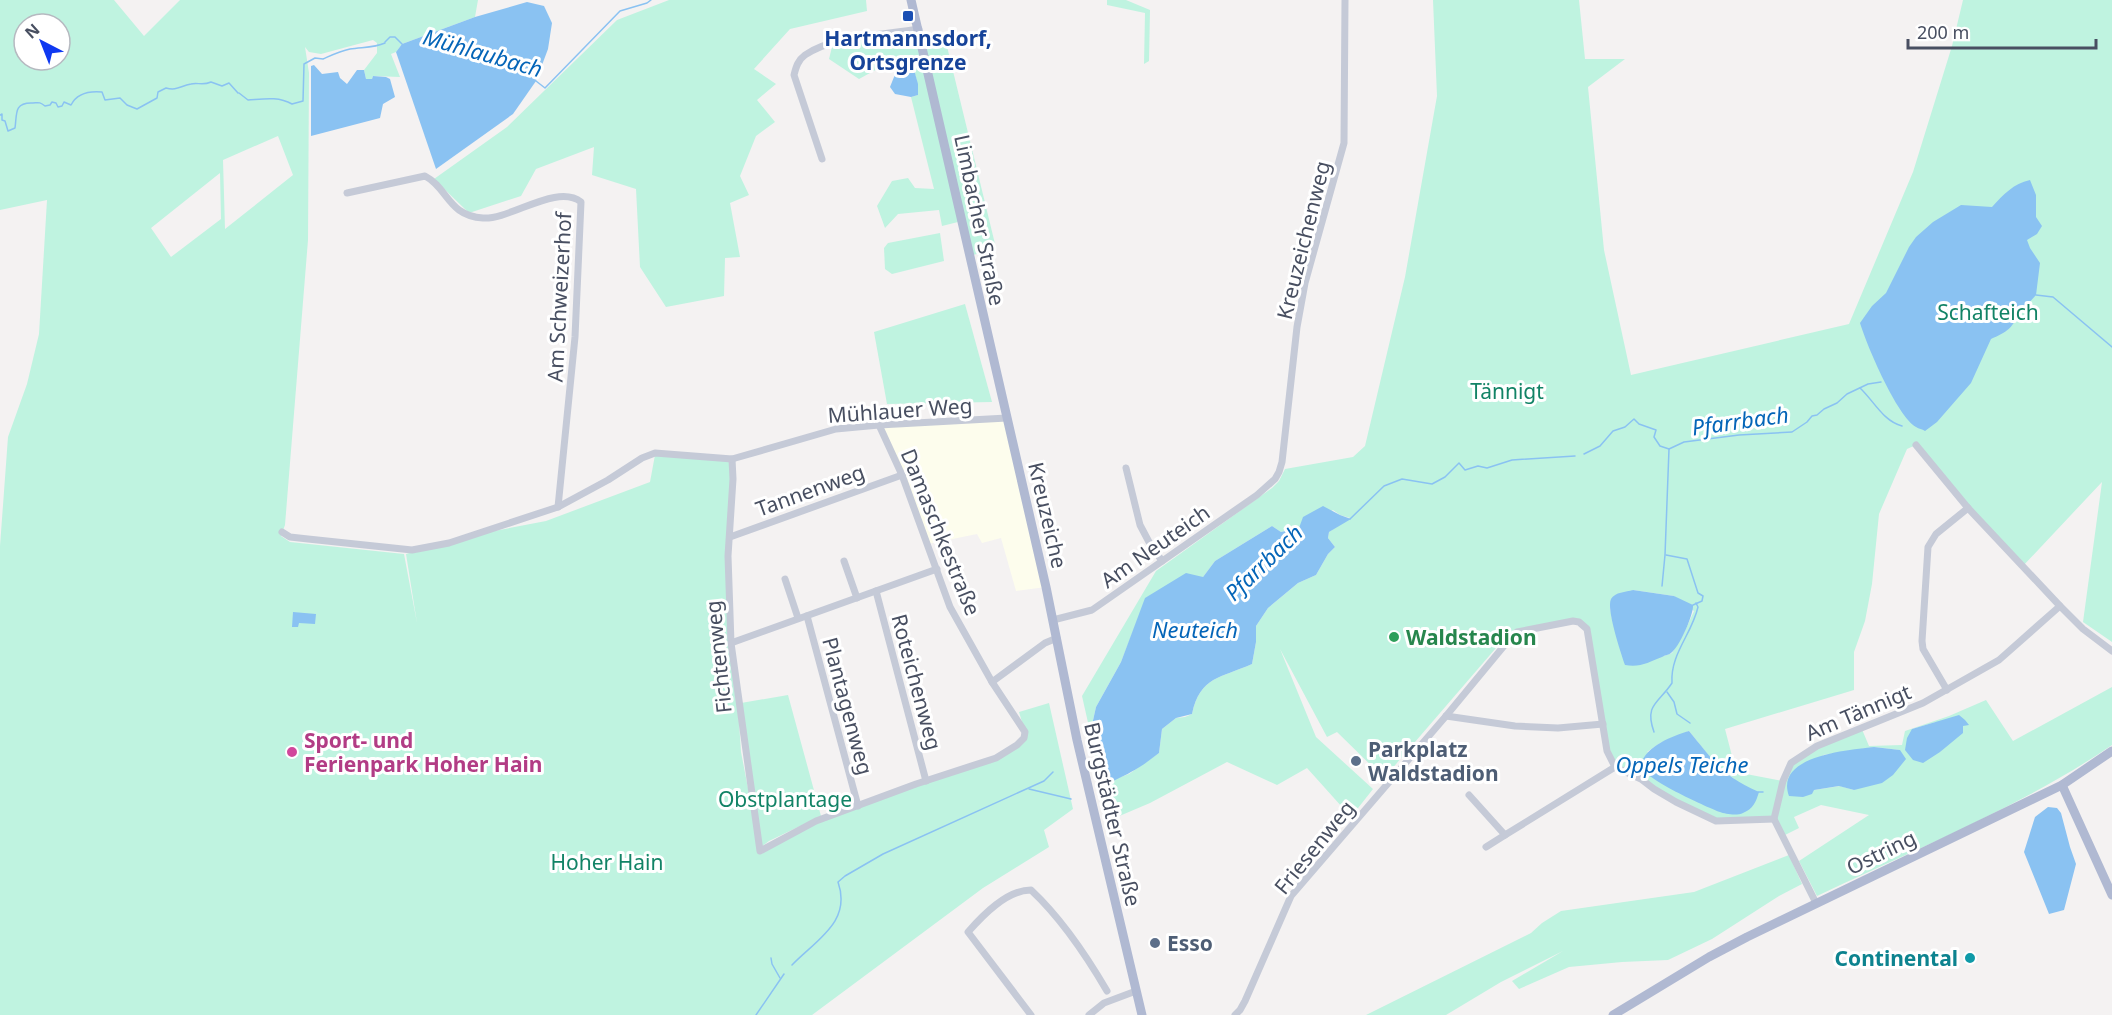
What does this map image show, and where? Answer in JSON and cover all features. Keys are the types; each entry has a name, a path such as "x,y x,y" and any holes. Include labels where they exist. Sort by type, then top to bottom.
{"main road":[{"name":"Limbacher Straße","path":"911,0 1007,418"},
{"name":"Kreuzeiche","path":"1007,418 1053,621"},
{"name":"Burgstädter Straße","path":"1053,621 1077,740 1142,1015"},
{"name":"Ostring","path":"1613,1015 1709,957 2062,785 2112,751"},
{"path":"2062,785 2112,895"}],"street":[{"name":"Kreuzeichenweg","path":"1269,484 1279,472 1282,462 1297,327 1305,283 1344,143 1345,0"},
{"path":"822,159 794,75 797,64 804,56 833,42 919,29"},
{"name":"Am Schweizerhof","path":"347,193 425,176 430,178 459,210 470,216 486,219 560,197 576,198 581,202 575,337 558,507"},
{"name":"Mühlauer Weg","path":"282,532 290,537 412,549 449,543 558,507 608,480 642,458 655,453 732,459 819,433 879,425 1007,418"},
{"name":"Damaschkestraße","path":"879,425 902,475 950,607 992,682 1025,732 1024,738 1017,745 996,758 926,781"},
{"path":"1916,445 1968,508 2060,606 2083,630 2112,651"},
{"name":"Fichtenweg","path":"732,459 728,594 730,643 760,851 816,820 858,806"},
{"path":"1126,468 1140,525 1162,561"},
{"name":"Tannenweg","path":"730,537 902,475"},
{"name":"Am Neuteich","path":"1053,621 1092,610 1257,495 1269,484"},
{"name":"Am Tännigt","path":"1947,690 1923,649 1928,547 1936,534 1968,508"},
{"path":"844,561 857,598"},
{"path":"730,643 937,569"},
{"path":"785,579 798,618"},
{"name":"Roteichenweg","path":"876,591 926,781"},
{"name":"Am Tännigt","path":"1774,819 1786,771 1798,757 1817,746 1904,711 1947,690 1999,660 2060,606"},
{"name":"Plantagenweg","path":"807,616 858,806"},
{"name":"Friesenweg","path":"1235,1015 1240,1010 1291,896 1513,635 1573,621 1583,624 1587,629 1603,724"},
{"path":"992,682 1045,643 1057,638"},
{"path":"1446,716 1515,726 1558,728 1603,724 1607,751 1615,767 1641,779 1676,802 1716,821 1774,819 1816,903"},
{"path":"1486,847 1615,767"},
{"path":"858,806 926,781"},
{"path":"1469,795 1505,835"},
{"path":"1031,1015 968,932 995,907 1020,890 1031,890 1045,904 1068,932 1107,991"},
{"path":"1089,1015 1104,1003 1136,991"}],"shaded area":[{"path":"1007,418 1046,587 1016,591 1001,538 982,543 977,534 928,544 879,425"}],"green space":[{"name":"Hoher Hain","path":"0,0 114,0 144,36 180,0 478,0 475,17 402,44 396,52 391,54 400,77 373,76 372,79 366,79 364,70 377,53 377,43 373,40 321,54 309,52 305,47 309,73 308,240 285,525 281,536 290,542 404,554 417,623 406,554 468,536 546,521 650,482 655,455 732,459 728,556 741,752 760,850 816,821 996,758 1017,745 1025,732 1019,712 1049,703 1073,809 1044,830 1049,847 983,888 812,1015 0,1015 0,546 8,437 27,384 39,334 47,200 0,210","holes":["278,136 293,175 225,229 223,160","220,173 221,219 171,257 151,228"]},
{"path":"669,0 866,0 867,11 790,29 754,69 776,84 757,100 775,122 756,136 740,176 749,195 730,203 740,257 725,258 724,296 666,307 640,267 636,189 592,175 594,147 536,169 521,196 469,213 434,179 507,127 617,20"},
{"path":"1107,0 1126,0 1150,10 1149,61 1144,64 1145,13 1107,5"},
{"name":"Tännigt","path":"1433,0 1579,0 1585,59 1625,59 1588,87 1604,250 1631,375 1849,324 1913,172 1952,46 1963,0 2112,0 2112,642 2083,622 2102,482 2022,567 1916,445 1907,449 1879,514 1872,584 1865,621 1854,652 1854,690 1725,729 1732,756 1746,774 1782,781 1798,757 1861,727 1869,746 1902,745 1905,731 1986,700 2013,741 2112,687 2112,745 2005,808 1817,896 1799,861 1869,815 1821,805 1794,817 1799,828 1785,835 1774,819 1716,821 1615,767 1607,751 1587,629 1579,622 1508,634 1384,778 1337,732 1327,737 1280,649 1316,737 1373,789 1351,817 1307,768 1277,785 1227,762 1150,803 1110,820 1082,696 1156,571 1272,488 1279,481 1285,469 1353,457 1365,446 1405,277 1437,96","holes":["1333,510 1350,518 1329,532 1328,538 1335,547 1328,554 1316,575 1298,583 1268,608 1256,626 1252,664 1206,685 1200,692 1192,714 1176,718 1162,729 1159,753 1129,774 1112,780 1092,725 1096,707 1121,662 1146,598 1203,577 1215,561 1272,526 1281,532 1300,528","1633,590 1674,596 1694,611 1672,653 1664,656 1612,619 1610,607","1936,722 1968,725 1963,725 1940,752 1912,729","1689,731 1713,761 1740,784 1647,752 1660,743","1874,747 1900,750 1854,790 1840,786 1814,790 1823,755"]},
{"path":"919,29 921,40 944,34 996,248 970,256 962,221 942,226 939,210 898,214 885,228 877,206 892,181 908,178 915,188 934,189 911,97 918,95 916,78 907,59 903,55 859,79 829,59 833,43"},
{"path":"940,233 944,261 892,274 885,269 884,248 888,243"},
{"path":"965,304 992,402 887,404 874,332"},
{"name":"Obstplantage","path":"788,695 821,816 761,847 741,703"},
{"path":"1789,855 1802,884 1712,939 1668,960 1569,967 1519,989 1512,981 1563,951 1501,982 1446,1015 1366,1015 1531,933 1561,911 1694,892"}],"water":[{"path":"527,2 544,6 552,23 548,49 536,81 513,114 436,169 396,52 402,44 475,17"},
{"path":"314,65 322,74 338,72 340,78 347,84 357,70 364,70 366,79 372,79 373,76 386,77 390,79 395,97 383,104 380,118 311,136 311,66"},
{"path":"903,65 913,66 918,84 918,95 911,97 895,94 890,87 896,72"},
{"name":"Schafteich","path":"2030,180 2036,195 2036,217 2042,226 2037,234 2027,240 2040,263 2036,295 2026,306 2018,310 2015,321 2009,329 1991,339 1971,383 1937,422 1925,431 1918,428 1908,420 1892,395 1860,323 1872,306 1886,293 1916,237 1933,222 1961,205 1992,207 2014,187"},
{"name":"Neuteich","path":"1323,506 1351,519 1329,532 1328,538 1335,547 1328,554 1316,575 1298,583 1268,608 1256,626 1252,664 1206,685 1200,692 1192,714 1176,718 1162,729 1159,753 1107,787 1092,725 1096,707 1121,662 1145,598 1186,573 1203,577 1215,561 1272,526 1281,532 1299,528 1303,517"},
{"path":"1633,590 1674,596 1693,605 1693,609 1689,623 1674,650 1649,663 1630,666 1625,665 1617,641 1610,604 1615,595"},
{"path":"293,612 316,614 315,624 299,623 298,627 292,627"},
{"path":"1959,715 1969,725 1963,726 1963,733 1940,752 1923,763 1913,760 1905,750 1907,738 1912,729"},
{"name":"Oppels Teiche","path":"1689,731 1727,774 1759,792 1752,807 1738,814 1720,812 1663,785 1640,766 1653,748 1667,739"},
{"path":"1874,747 1900,750 1906,759 1893,775 1882,783 1854,790 1839,786 1814,790 1812,794 1803,797 1789,796 1787,782 1793,771 1803,763 1833,753"},
{"path":"2048,807 2057,808 2061,813 2076,864 2064,910 2049,914 2024,852 2035,817"}],"waterway":[{"name":"Mühlaubach","path":"536,81 545,88 620,11 651,0"},
{"name":"Mühlaubach","path":"385,42 390,37 395,37 402,44"},
{"name":"Mühlaubach","path":"239,93 248,100 276,99 292,104 303,101 304,64 315,58 323,59 346,50 385,43"},
{"name":"Mühlaubach","path":"0,115 2,114 2,120 5,121 8,131 15,128 17,110 22,105 41,103 45,106 52,102 58,107 64,102 71,105 81,95 89,93 102,92 105,100 120,98 127,105 137,109 157,98 158,92 166,88 176,89 211,82 222,86 229,83 238,93"},
{"path":"2036,295 2053,297 2112,347"},
{"name":"Pfarrbach","path":"1584,454 1600,446 1613,431 1625,427 1634,419 1639,424 1656,430 1654,437 1660,446 1669,449 1684,442 1739,435 1792,432 1847,394 1868,384 1881,382"},
{"path":"1860,388 1889,420 1902,426"},
{"path":"1662,586 1669,449"},
{"name":"Pfarrbach","path":"1350,519 1384,486 1402,479 1432,484 1445,477 1459,463 1465,470 1478,466 1487,468 1512,460 1575,456"},
{"path":"1666,555 1687,559 1698,593 1703,596 1702,601 1693,605"},
{"path":"1654,732 1651,723 1652,709 1672,683 1674,663 1695,617 1698,607 1696,603"},
{"path":"1667,692 1674,702 1677,714 1690,723"},
{"name":"Pfarrbach","path":"792,965 821,938 836,919 841,896 838,882 845,876 883,854 1044,781 1053,772"},
{"name":"Pfarrbach","path":"1029,789 1071,799"},
{"path":"1758,792 1763,792"},
{"path":"771,958 780,978"},
{"name":"Pfarrbach","path":"756,1015 784,974"}],"place":[{"name":"Hartmannsdorf, Ortsgrenze","path":"908,16"},
{"name":"Waldstadion","path":"1394,637"},
{"name":"Sport- und Ferienpark Hoher Hain","path":"292,752"},
{"name":"Parkplatz Waldstadion","path":"1356,761"},
{"name":"Esso","path":"1155,943"},
{"name":"Continental","path":"1970,958"}]}
